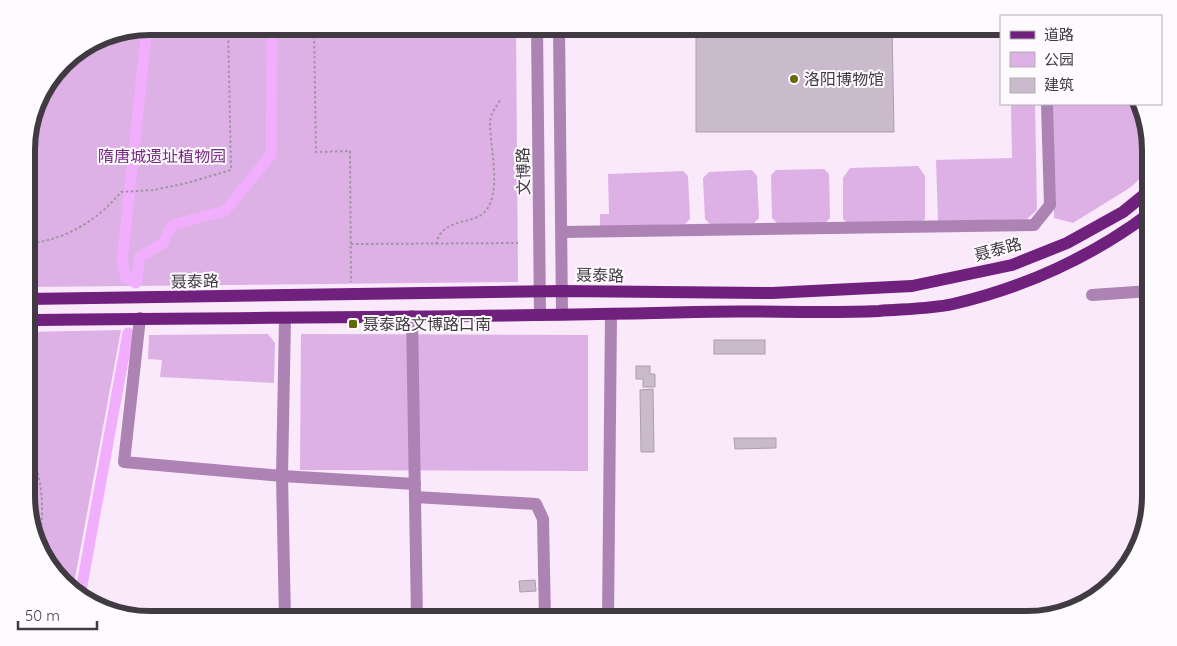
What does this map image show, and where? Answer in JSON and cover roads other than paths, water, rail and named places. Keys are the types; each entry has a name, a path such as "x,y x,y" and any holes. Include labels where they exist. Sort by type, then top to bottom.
{"main road":[{"name":"聂泰路","path":"35,300 562,291 772,293 912,286 1012,265 1067,243 1123,212 1142,197"},
{"path":"35,320 285,319 700,312 836,313 898,310 951,304 1006,290 1079,258 1142,219"}],"street":[{"name":"文博路","path":"537,35 540,315"},
{"path":"559,35 562,314"},
{"path":"562,232 1034,226 1050,204 1047,105"},
{"path":"1092,295 1142,292"},
{"path":"608,611 611,315"},
{"path":"412,316 417,611"},
{"path":"140,318 124,462 282,476 415,484"},
{"path":"285,319 282,476 285,611"},
{"path":"415,498 536,504 543,519 545,611"}],"waterway":[{"path":"146,35 122,262 126,277 136,283 140,257 163,243 172,225 225,211 271,155 272,35"},
{"path":"81,588 128,333"}],"place":[{"name":"洛阳博物馆","path":"794,79"},
{"name":"聂泰路文博路口南","path":"353,324"}],"park label":[{"name":"隋唐城遗址植物园","path":"162,156"}]}
